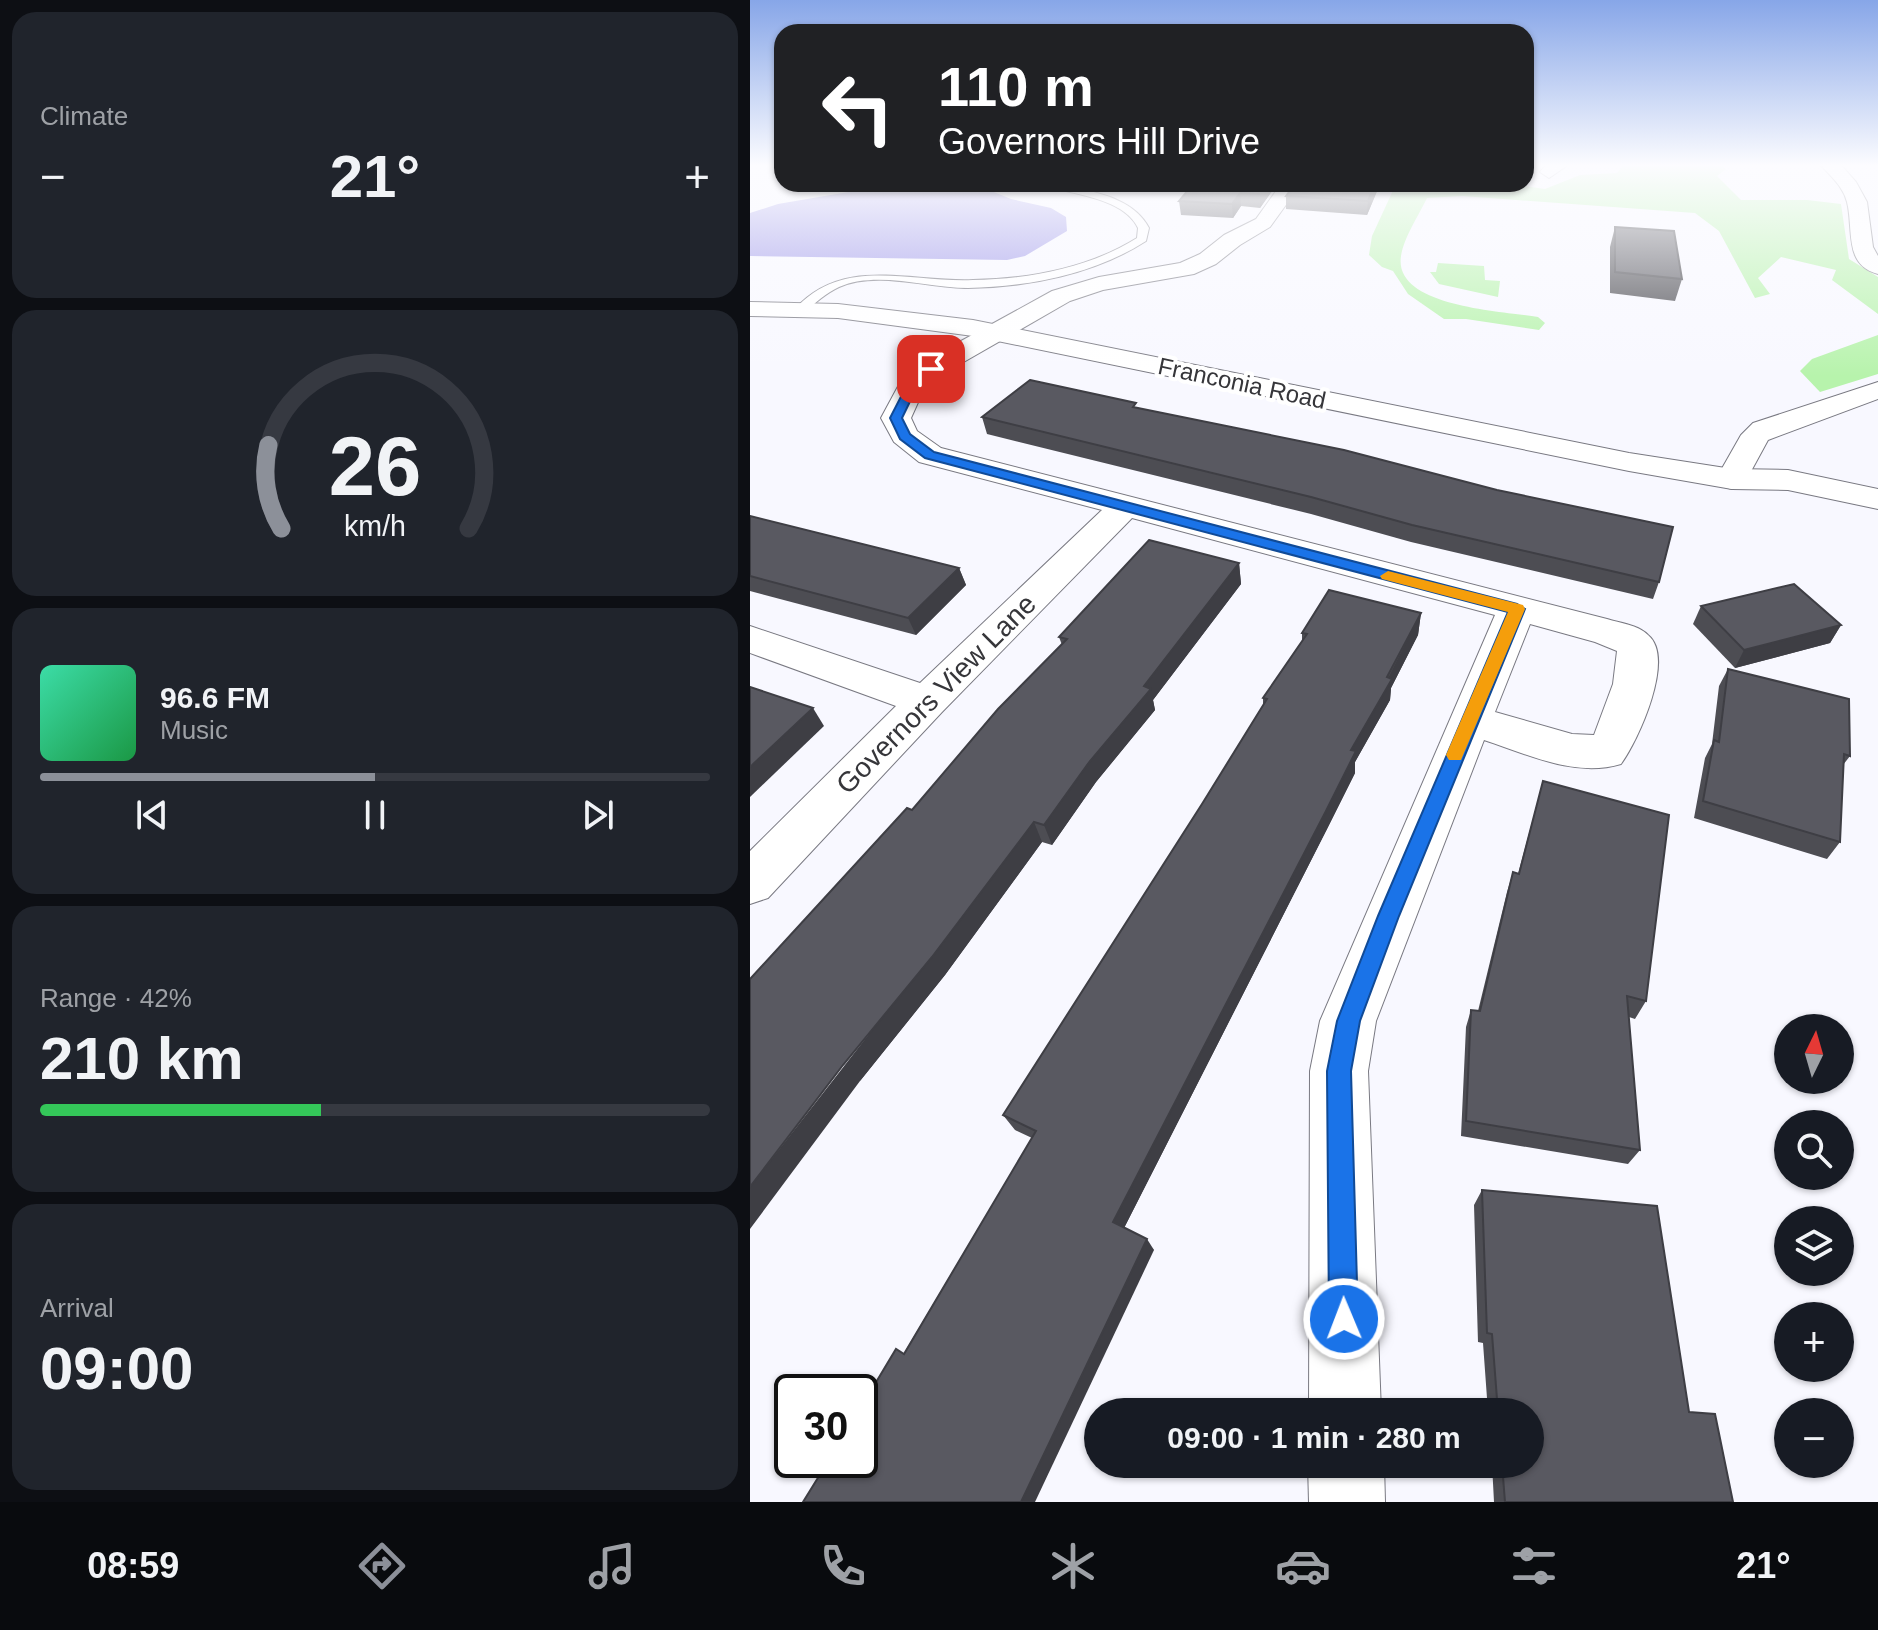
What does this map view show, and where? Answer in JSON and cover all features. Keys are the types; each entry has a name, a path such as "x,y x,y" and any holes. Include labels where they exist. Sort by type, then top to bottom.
{"street":[{"path":"1241,235 1208,259 1186,269 1099,284 1061,296 931,369 912,385 896,418 905,436 930,455 1625,638 1636,645 1639,661 1619,735 1605,752 1584,753 1470,720"},
{"path":"1861,235 1863,252 1878,267"},
{"name":"Franconia Road","path":"750,309 886,316 995,331 1344,406 1629,462 1732,479 1788,480 1878,499"},
{"path":"1732,479 1756,435 1764,429 1878,390"},
{"name":"Franconia Road","path":"1732,479 1772,494 1878,521"},
{"name":"Governors View Lane","path":"750,883 927,701 1124,508"},
{"path":"1345,1398 1341,1059 1348,1021 1517,609"},
{"path":"750,639 927,701"},
{"path":"1346,1478 1347,1502"}],"lane":[{"path":"800,310 825,290 849,281 865,279 954,285 1010,282 1104,259 1142,239 1143,235"}],"green space":[{"path":"1408,235 1401,256 1403,273 1414,286 1432,296 1477,309 1538,317 1545,323 1539,330 1466,319 1444,319 1408,294 1393,271 1382,267 1369,255 1372,236"},
{"path":"1721,235 1846,235 1849,259 1878,277 1878,314 1832,280 1836,270 1781,257 1758,278 1770,294 1755,298"},
{"path":"1438,263 1484,266 1485,280 1500,281 1498,297 1439,284 1430,272 1436,272"},
{"path":"1878,335 1878,374 1820,392 1800,371 1812,359"}],"shaded area":[{"path":"750,235 1060,235 1025,256 1007,260 750,256"}],"building":[{"path":"1615,235 1675,235 1682,279 1615,272"},
{"path":"1030,380 1136,403 1133,407 1344,450 1497,490 1673,527 1659,582 1412,525 1311,497 982,417"},
{"path":"750,516 959,568 908,618 750,576"},
{"path":"1149,540 1239,563 1144,686 1151,689 1090,761 1044,825 1034,822 932,957 843,1065 750,1187 750,979 907,808 912,810 998,709 1067,639 1059,637"},
{"path":"1794,584 1841,625 1744,650 1701,606"},
{"path":"1329,590 1421,613 1387,677 1392,679 1351,750 1356,751 1326,811 1113,1222 1147,1239 1021,1502 803,1502 818,1478 878,1478 878,1379 896,1349 904,1354 1036,1131 1003,1115 1202,804 1267,699 1263,698 1307,634 1302,633"},
{"path":"1728,669 1849,699 1850,756 1844,754 1840,842 1703,801 1714,740 1719,742"},
{"path":"750,687 813,708 750,767"},
{"path":"1543,781 1669,815 1646,1001 1627,996 1640,1150 1466,1121 1471,1010 1480,1011 1513,872 1519,874"},
{"path":"1482,1190 1657,1206 1689,1412 1715,1414 1733,1502 1505,1502 1503,1478 1544,1478 1544,1398 1497,1398 1492,1334 1487,1333"}],"slow traffic":[{"path":"1388,576 1517,609 1455,755"}],"route":[{"path":"931,369 912,385 901,402 896,418 905,436 930,455 1517,609 1348,1021 1339,1071 1344,1319"}]}
